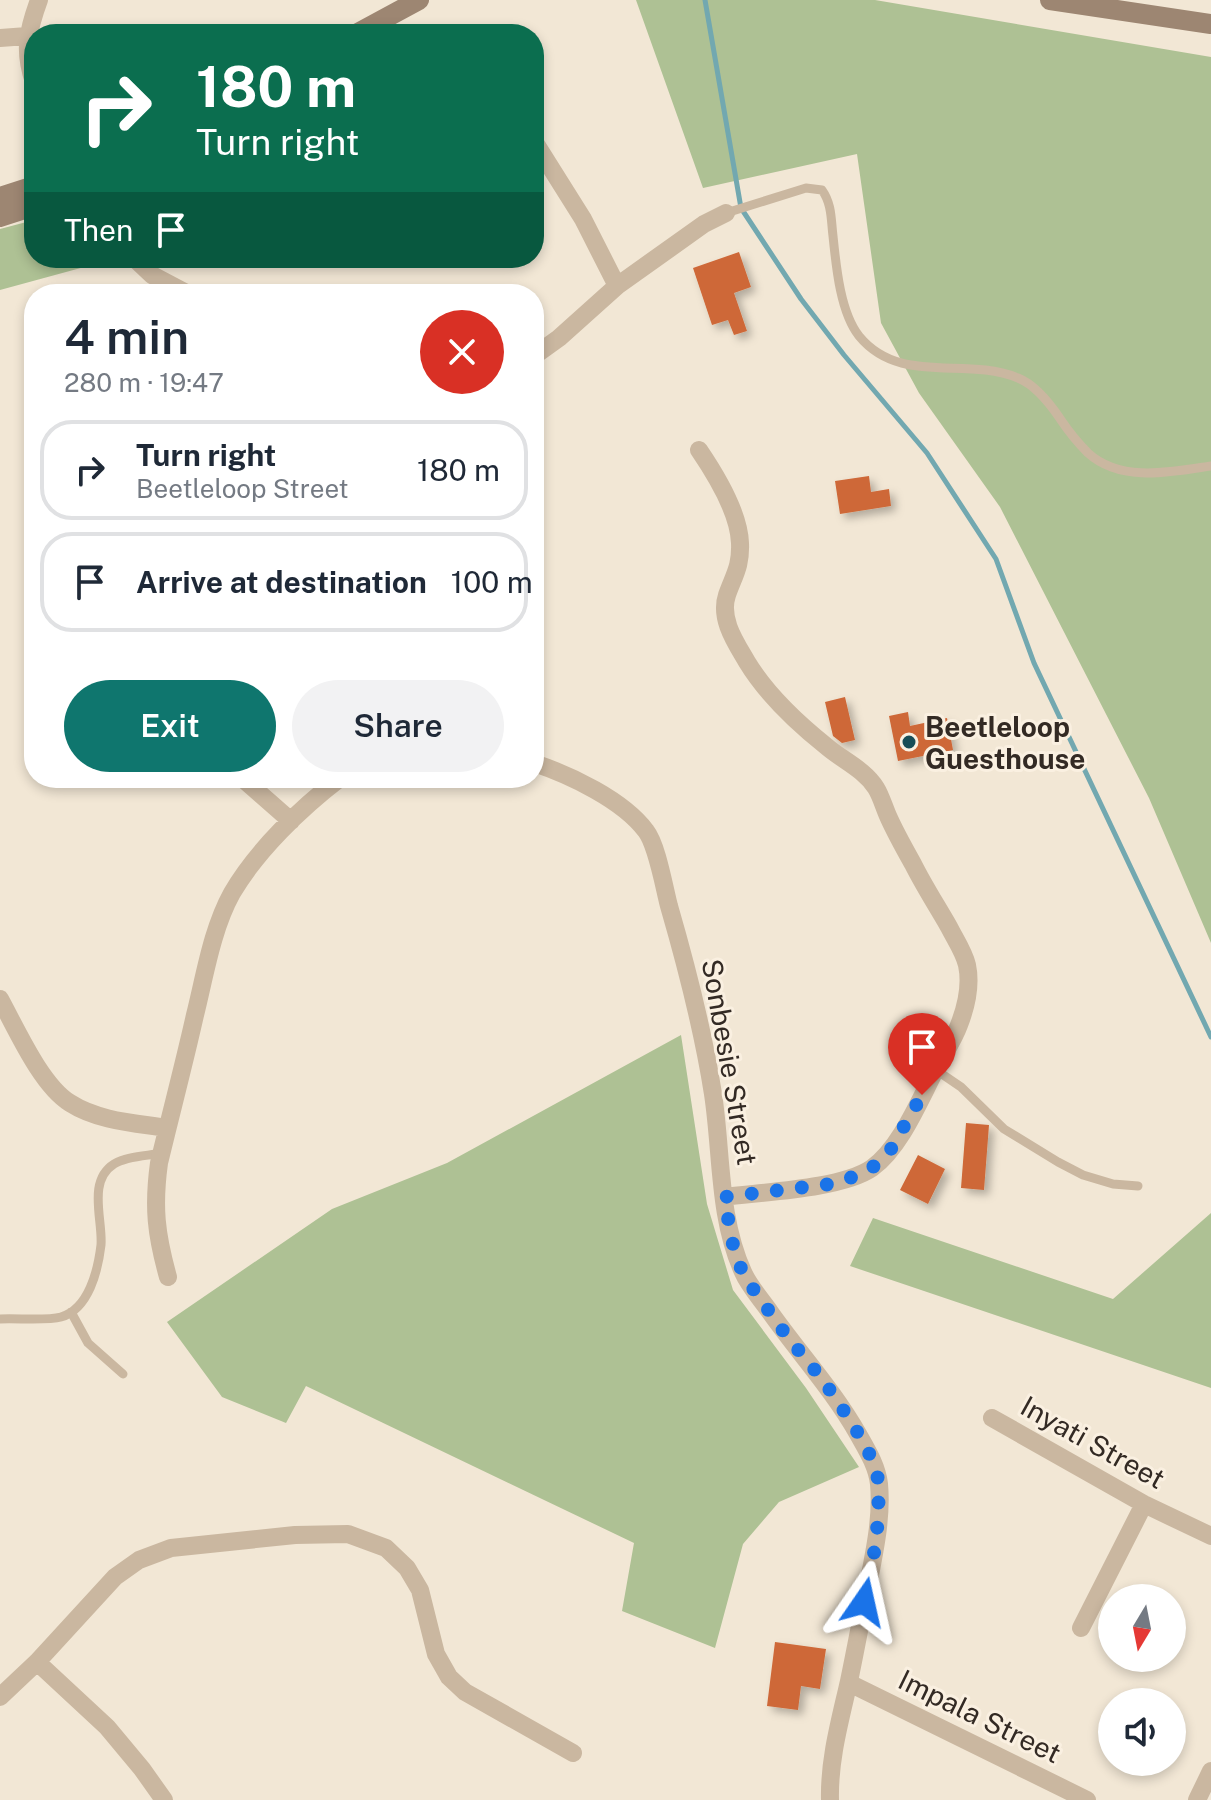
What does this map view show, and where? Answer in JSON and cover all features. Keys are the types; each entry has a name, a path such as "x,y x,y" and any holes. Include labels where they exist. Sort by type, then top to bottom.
{"main road":[{"path":"375,24 419,0"},
{"path":"1050,0 1148,7 1211,24"},
{"path":"0,197 24,189"},
{"path":"0,217 24,209"}],"street":[{"path":"31,24 39,0"},
{"path":"0,38 24,36"},
{"path":"544,157 583,219 617,286"},
{"path":"544,349 617,286 704,224 726,213"},
{"path":"145,268 169,284"},
{"path":"699,450 720,482 740,539 740,560 726,597 725,616 733,636 749,665 784,709 828,748 863,773 876,788 896,832 967,964 967,990 959,1025 891,1149 872,1168 831,1184 724,1197"},
{"name":"Sonbesie Street","path":"544,766 628,810 649,833 698,1011 734,1250 744,1276 854,1426 871,1457 879,1482 875,1548 834,1749 830,1800"},
{"path":"253,788 291,821"},
{"path":"168,1277 159,1246 155,1190 167,1128 222,916 246,872 291,821 329,788"},
{"path":"0,999 48,1082 69,1103 97,1116 167,1128"},
{"name":"Inyati Street","path":"992,1418 1144,1504 1211,1536"},
{"path":"1081,1628 1144,1504"},
{"path":"0,1697 37,1662 115,1577 139,1560 171,1548 295,1535 348,1534 386,1548 407,1568 420,1590 436,1654 449,1677 465,1692 573,1753"},
{"path":"37,1662 107,1727 164,1800"},
{"name":"Impala Street","path":"849,1683 1087,1800"},
{"path":"1197,1800 1211,1771"}],"lane":[{"path":"726,213 806,188 822,190 829,199 845,309 858,335 885,359 924,367 999,371 1023,379 1044,399 1090,455 1107,465 1130,472 1164,473 1211,466"},
{"path":"936,1070 961,1087 1004,1129 1058,1162 1083,1175 1113,1184 1138,1186"},
{"path":"0,1319 59,1318 85,1299 101,1244 97,1206 104,1174 114,1164 162,1153"},
{"path":"71,1312 88,1343 123,1374"}],"green space":[{"path":"636,0 875,0 1211,57 1211,943 1149,798 1000,507 919,393 881,323 857,154 703,188"},
{"path":"24,223 24,268 81,268 0,290 0,229"},
{"path":"681,1035 707,1204 733,1290 806,1388 859,1467 779,1502 743,1544 715,1648 622,1611 634,1543 306,1386 286,1423 222,1397 167,1322 332,1209 447,1163"},
{"path":"1211,1213 1211,1388 850,1266 873,1218 1113,1299"}],"building":[{"path":"739,252 751,287 734,293 747,331 734,335 728,320 712,325 693,268"},
{"path":"869,476 871,492 889,489 891,506 840,514 835,481"},
{"path":"845,697 855,740 842,743 833,736 825,702"},
{"path":"908,712 910,726 947,718 953,750 898,761 889,716"},
{"path":"966,1123 989,1125 984,1190 961,1188"},
{"path":"918,1155 945,1169 928,1204 900,1190"},
{"path":"775,1642 826,1649 820,1689 801,1686 798,1710 767,1706"}],"waterway":[{"path":"705,0 741,208 801,299 927,453 996,559 1034,663 1211,1037"}],"place":[{"name":"Beetleloop Guesthouse","path":"909,742"}],"route":[{"path":"864,1602 878,1520 879,1482 871,1457 823,1380 744,1276 734,1250 724,1197 831,1184 872,1168 891,1149 922,1095"}]}
